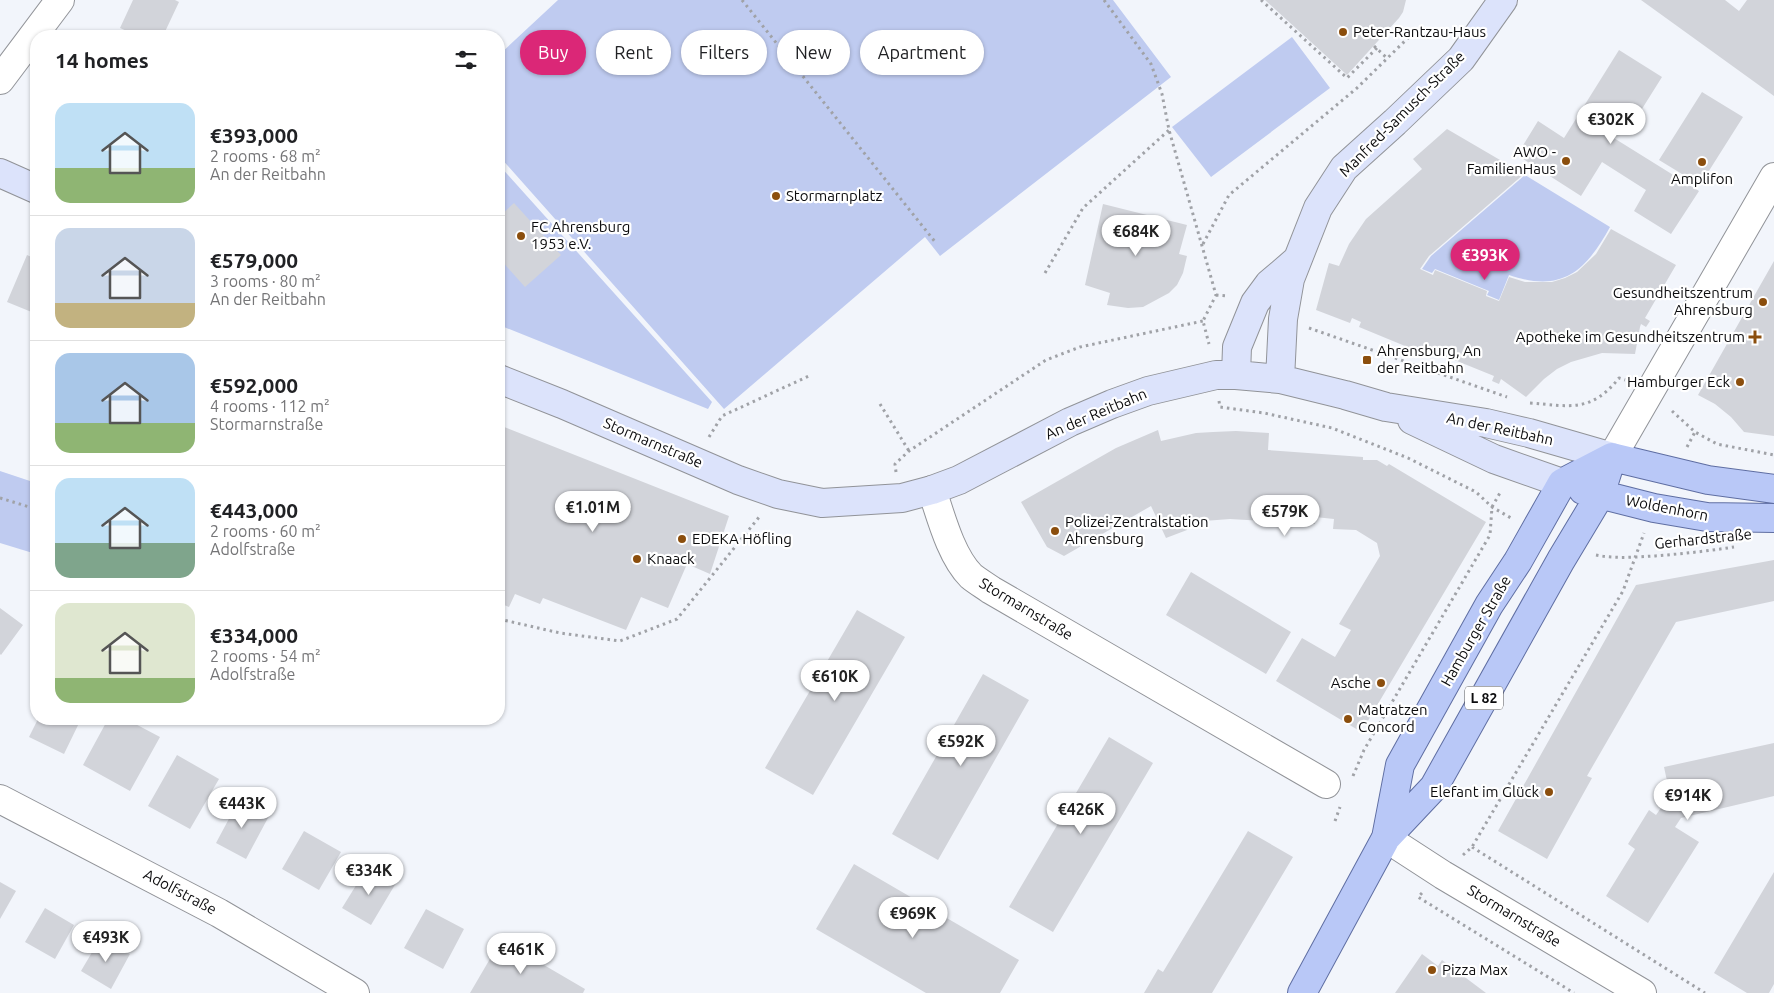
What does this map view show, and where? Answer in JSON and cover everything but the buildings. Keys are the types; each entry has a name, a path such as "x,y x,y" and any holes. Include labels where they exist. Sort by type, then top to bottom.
{"main road":[{"path":"1562,483 1612,457 1708,480 1774,489"},
{"name":"Hamburger Straße","path":"1302,993 1386,838 1434,786 1568,548 1600,495 1612,457"},
{"name":"Hamburger Straße","path":"1386,838 1400,765 1489,606 1518,561 1562,483"},
{"name":"Woldenhorn","path":"1562,483 1600,495 1654,508 1707,517 1774,518"}],"street":[{"path":"38,30 60,0"},
{"name":"Manfred-Samusch-Straße","path":"1280,379 1283,319 1290,279 1318,208 1344,168 1461,58 1503,0"},
{"path":"0,80 30,40"},
{"path":"0,173 30,186"},
{"name":"Hamburger Straße","path":"1612,457 1774,177"},
{"name":"Manfred-Samusch-Straße","path":"1236,375 1237,348 1255,303 1269,284 1297,260"},
{"name":"An der Reitbahn","path":"932,490 959,480 1070,422 1112,404 1148,391 1216,375 1280,379 1386,407 1486,423 1529,433 1612,457"},
{"name":"Stormarnstraße","path":"505,380 694,462 778,494 822,503 902,498 932,490 945,530 960,559 972,576 990,590 1326,784"},
{"name":"An der Reitbahn","path":"1386,407 1494,459 1562,483"},
{"name":"Adolfstraße","path":"0,799 219,913 355,993"},
{"name":"Stormarnstraße","path":"1386,838 1443,875 1642,993"}],"path":[{"path":"742,0 936,243"},
{"path":"902,498 895,464 909,451 1046,360 1080,347 1203,321 1216,295 1169,130 1162,94 1151,64 1104,0"},
{"path":"1261,0 1347,78 1375,47 1388,59"},
{"path":"1202,244 1229,196 1357,88 1412,34"},
{"path":"1045,273 1083,208 1169,130"},
{"path":"1283,319 1512,398"},
{"path":"694,462 722,416 811,375"},
{"path":"1525,402 1571,406 1588,403 1602,395 1620,378"},
{"path":"880,404 909,451"},
{"path":"1220,407 1264,412 1332,428 1408,458 1476,492 1492,507 1490,535 1364,750 1353,777"},
{"path":"1695,432 1717,444 1774,455"},
{"path":"505,620 560,633 620,641 677,619 778,494"},
{"path":"0,498 30,507"},
{"name":"Gerhardstraße","path":"1568,548 1605,557 1634,557 1693,553 1740,546"},
{"path":"1634,557 1623,591 1472,847 1705,993"},
{"path":"1418,897 1574,993"}],"shaded area":[{"name":"Stormarnplatz","path":"558,0 1113,0 1171,77 940,256 925,237 724,409 505,163 505,49 520,35 520,75 586,75 586,30 526,30"},
{"path":"1292,37 1330,88 1211,177 1172,127"},
{"path":"505,172 712,402 708,409 505,327"},
{"path":"1525,175 1610,227 1601,243 1581,267 1570,275 1558,280 1528,280 1509,275 1499,300 1487,295 1489,291 1435,269 1432,273 1422,269 1431,256"},
{"path":"0,471 30,481 30,552 0,543"}],"place":[{"name":"Peter-Rantzau-Haus","path":"1343,32"},
{"name":"AWO - FamilienHaus","path":"1566,161"},
{"name":"Amplifon","path":"1702,162"},
{"name":"Stormarnplatz","path":"776,196"},
{"name":"FC Ahrensburg 1953 e.V.","path":"521,236"},
{"name":"Gesundheitszentrum Ahrensburg","path":"1763,302"},
{"name":"Apotheke im Gesundheitszentrum","path":"1755,337"},
{"name":"Ahrensburg, An der Reitbahn","path":"1367,360"},
{"name":"Hamburger Eck","path":"1740,382"},
{"name":"Polizei-Zentralstation Ahrensburg","path":"1055,531"},
{"name":"EDEKA Höfling","path":"682,539"},
{"name":"Knaack","path":"637,559"},
{"name":"Asche","path":"1381,683"},
{"name":"Matratzen Concord","path":"1348,719"},
{"name":"Elefant im Glück","path":"1549,792"},
{"name":"Pizza Max","path":"1432,970"}]}
